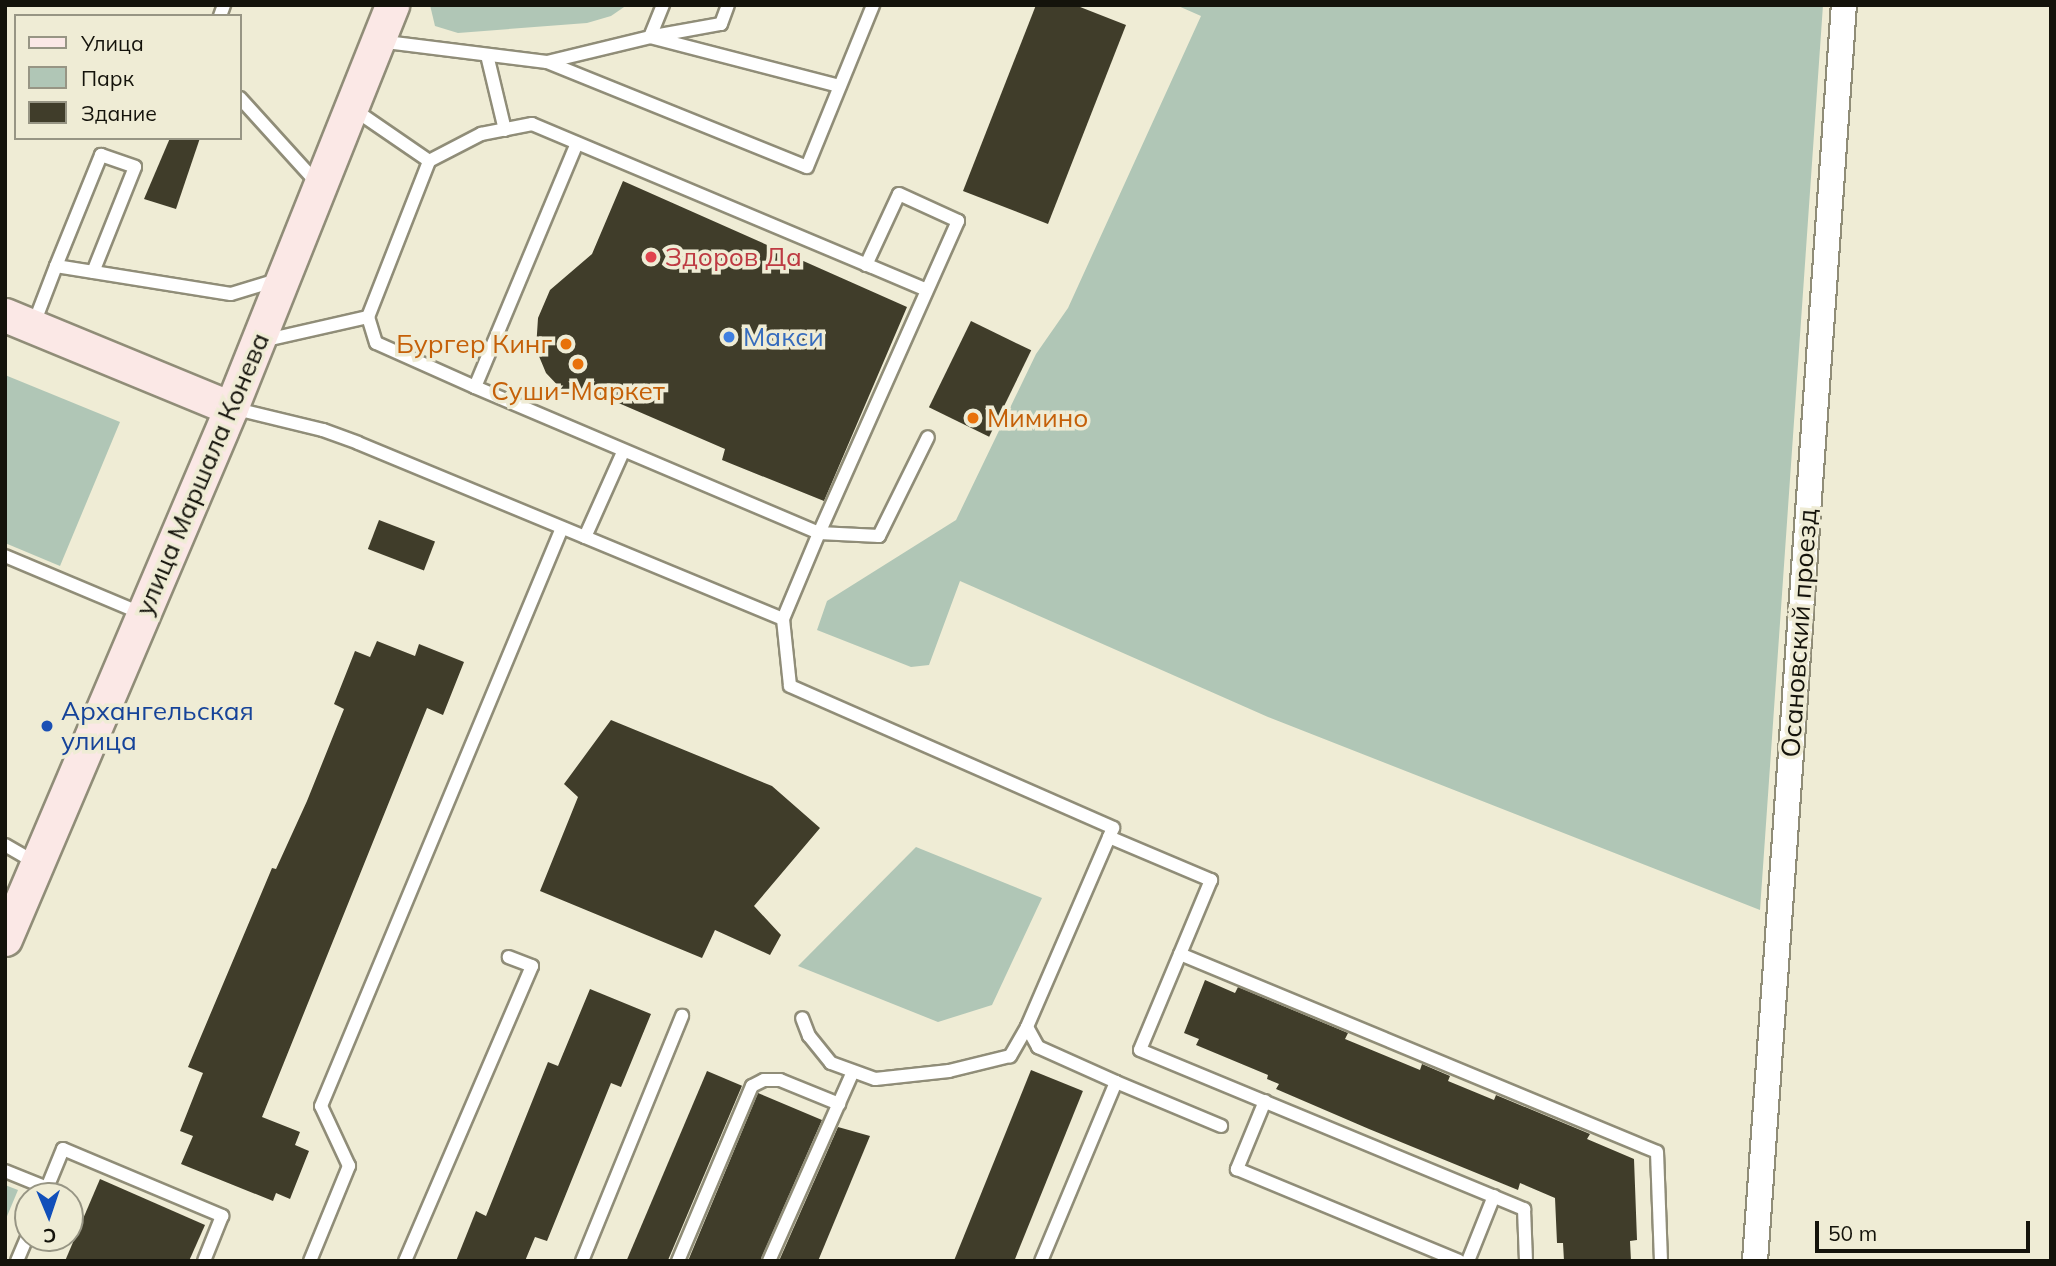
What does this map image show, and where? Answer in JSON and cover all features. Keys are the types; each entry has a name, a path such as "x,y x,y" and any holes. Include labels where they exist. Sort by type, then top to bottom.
{"main road":[{"name":"улица Маршала Конева","path":"5,939 285,278 392,5"},
{"path":"19,320 231,408"}],"street":[{"name":"Осановский проезд","path":"1755,1261 1844,5"}],"lane":[{"path":"650,37 663,5"},
{"path":"547,62 650,37 721,24 728,5"},
{"path":"378,41 547,62 807,167 873,5"},
{"path":"650,37 840,86"},
{"path":"487,55 505,130"},
{"path":"242,100 322,188"},
{"path":"352,108 429,161"},
{"path":"926,290 533,124 481,134 429,161 368,317 376,343 623,452 819,533 879,536 928,437"},
{"path":"475,387 577,143"},
{"path":"19,320 55,266 100,155 135,167 93,272"},
{"path":"802,1018 818,1050 831,1063 852,1074 895,1080 1010,1056 1027,1027 1114,828 790,686 783,619 958,221 899,194 866,265"},
{"path":"55,266 230,294 285,278"},
{"path":"258,342 368,317"},
{"path":"231,408 323,430 783,619"},
{"path":"585,537 623,452"},
{"path":"310,1261 349,1166 321,1106 562,528"},
{"path":"5,556 143,614"},
{"path":"1109,838 1211,880 1140,1050 1524,1209 1526,1261"},
{"path":"5,845 38,863"},
{"path":"1180,954 1657,1152 1661,1261"},
{"path":"405,1261 532,966 509,957"},
{"path":"582,1261 682,1016"},
{"path":"1027,1027 1038,1047 1221,1126"},
{"path":"769,1261 852,1074"},
{"path":"678,1261 752,1086 764,1080 780,1080 839,1104"},
{"path":"1041,1261 1116,1082"},
{"path":"1265,1101 1237,1169 1455,1260"},
{"path":"50,1182 63,1149 222,1216 204,1261"},
{"path":"5,1171 26,1182"},
{"path":"1468,1261 1494,1196"}],"green space":[{"path":"430,5 627,5 611,16 587,23 458,33 435,26"},
{"path":"1176,5 1823,5 1760,910 1268,717 960,581 929,665 911,667 817,630 827,601 956,520 1036,354 1068,308 1201,16"},
{"path":"5,375 120,422 60,566 5,543"},
{"path":"916,847 1042,898 992,1005 938,1022 798,966"},
{"path":"5,1185 14,1188 14,1200 5,1221"}],"building":[{"path":"1036,5 1075,5 1126,25 1048,224 963,191"},
{"path":"169,140 199,140 176,209 144,199"},
{"path":"623,181 907,307 824,501 722,460 725,449 600,395 587,399 565,393 546,373 536,349 538,318 550,290 592,254"},
{"name":"Мимино","path":"971,321 1031,350 989,437 929,407"},
{"path":"379,520 435,542 424,570 368,549"},
{"path":"377,641 415,656 419,644 464,662 443,715 427,708 262,1117 300,1132 295,1145 309,1151 290,1199 276,1193 273,1201 181,1164 193,1136 180,1131 203,1073 188,1067 272,868 276,869 307,801 344,709 334,704 355,651 370,657"},
{"path":"611,720 772,786 820,828 754,906 781,935 770,955 715,930 702,958 540,891 578,797 564,784"},
{"path":"1205,980 1235,993 1238,987 1348,1033 1345,1039 1420,1070 1422,1064 1450,1076 1448,1081 1494,1100 1496,1095 1590,1134 1587,1139 1634,1159 1637,1240 1630,1241 1631,1261 1564,1261 1563,1243 1557,1243 1555,1198 1520,1183 1518,1190 1369,1129 1276,1089 1279,1084 1267,1079 1268,1075 1196,1045 1199,1039 1184,1033"},
{"path":"590,989 651,1014 621,1087 611,1083 547,1241 535,1237 525,1261 456,1261 476,1211 486,1216 548,1062 558,1066"},
{"path":"1031,1070 1083,1091 1014,1261 954,1261"},
{"path":"707,1071 742,1086 668,1261 627,1260"},
{"path":"758,1093 822,1120 760,1261 688,1261"},
{"path":"838,1127 870,1136 818,1261 779,1261"},
{"path":"100,1179 205,1225 189,1261 65,1261 69,1252 84,1252 84,1216"}],"place":[{"name":"Здоров Да","path":"651,257"},
{"name":"Макси","path":"729,337"},
{"name":"Бургер Кинг","path":"566,344"},
{"name":"Суши-Маркет","path":"578,364"},
{"name":"Мимино","path":"973,418"},
{"name":"Архангельская улица","path":"47,726"}]}
